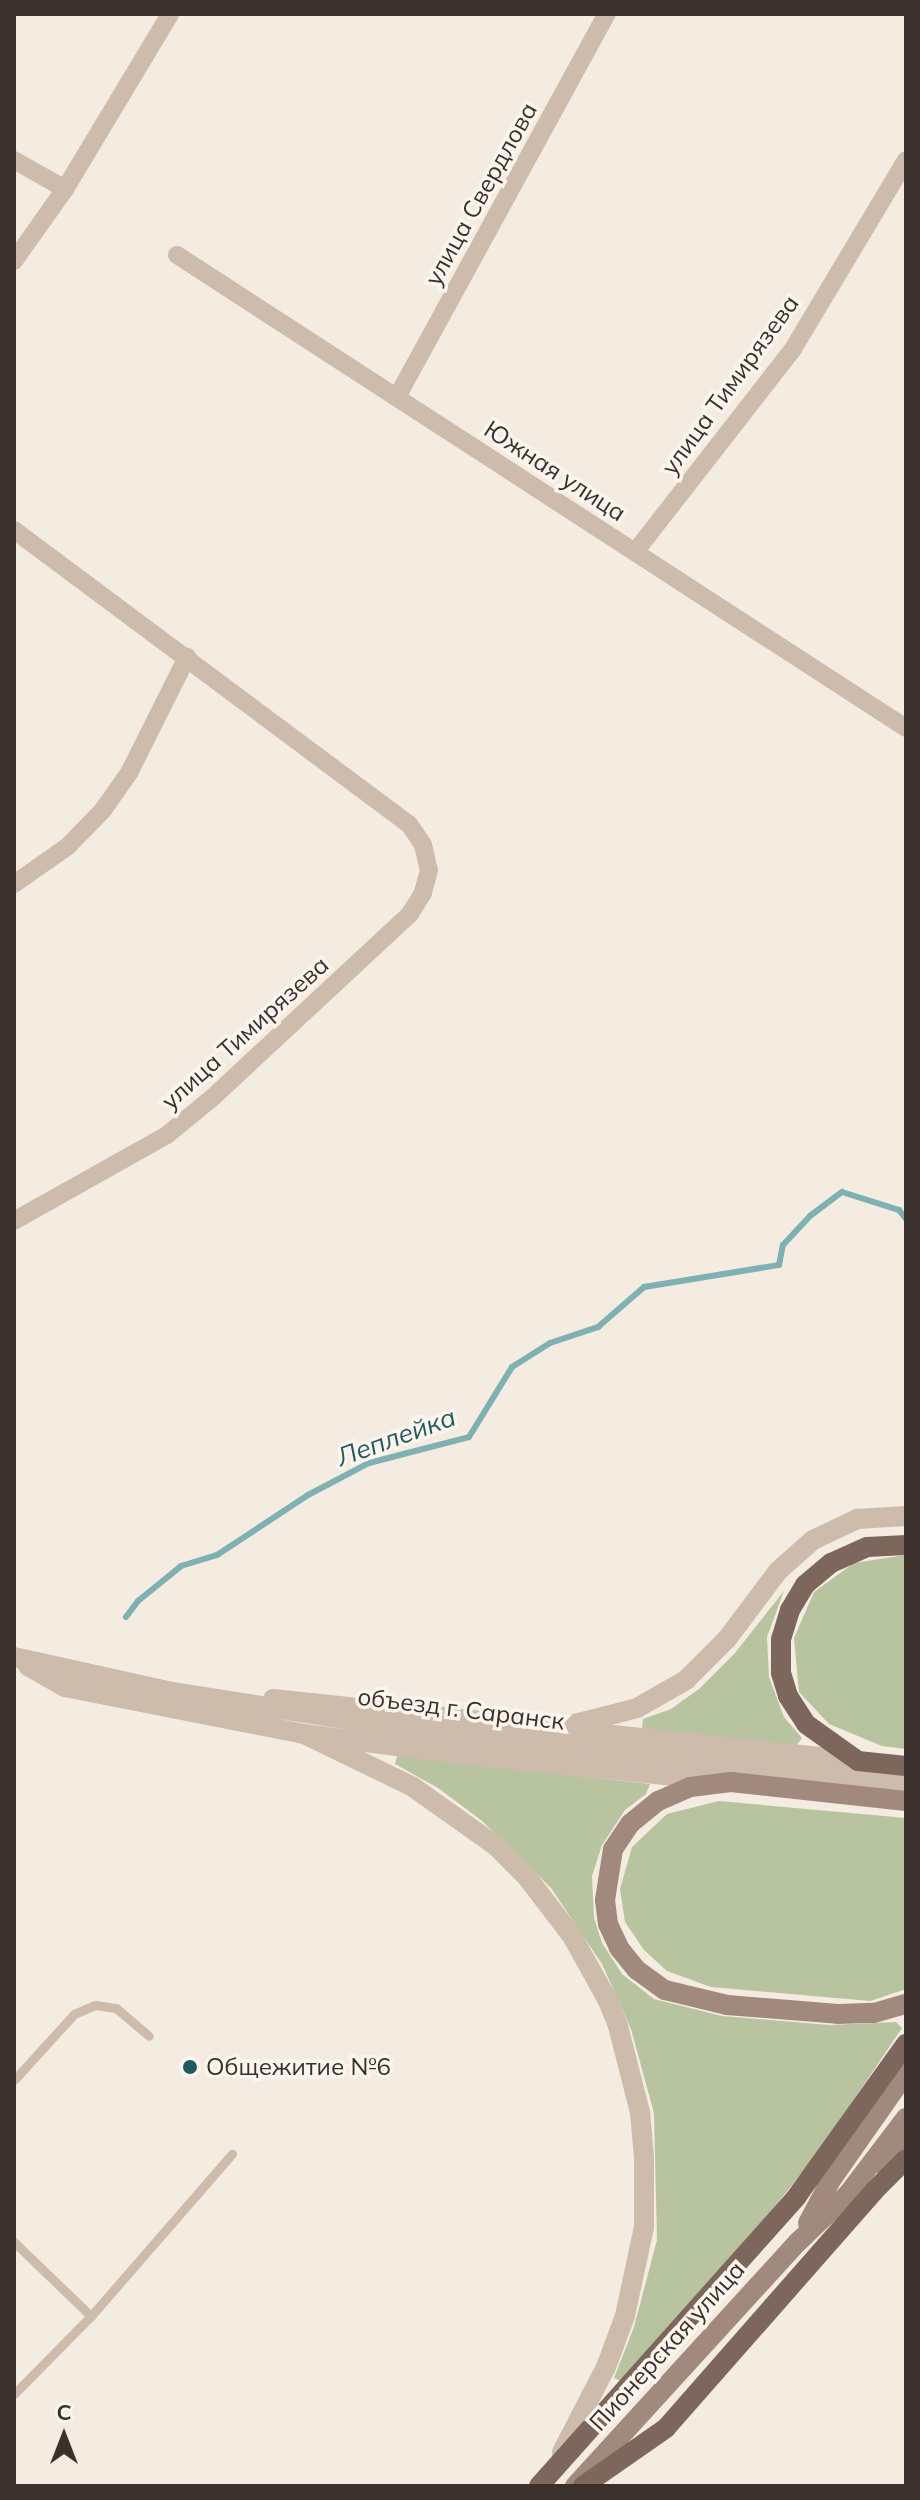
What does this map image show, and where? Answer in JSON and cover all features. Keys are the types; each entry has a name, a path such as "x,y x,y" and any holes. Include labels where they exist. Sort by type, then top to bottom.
{"main road":[{"path":"906,1545 867,1547 831,1563 805,1585 790,1610 781,1639 781,1673 788,1696 806,1724 858,1761 906,1766"},
{"path":"906,1801 731,1782 690,1787 658,1801 630,1824 613,1849 605,1900 608,1924 619,1948 637,1970 665,1990 697,2001 838,2014 874,2013 906,2004"},
{"path":"544,2480 797,2196 906,2044"},
{"path":"798,2242 831,2180 906,2073"},
{"path":"798,2242 848,2194 906,2118"},
{"path":"874,2191 906,2145"},
{"path":"583,2486 666,2428 874,2191 906,2159"},
{"name":"Пионерская улица","path":"575,2486 798,2242"}],"street":[{"path":"14,261 65,189 170,14"},
{"name":"улица Свердлова","path":"397,397 607,14"},
{"path":"14,160 65,189"},
{"name":"улица Тимирязева","path":"635,552 793,349 906,160"},
{"name":"Южная улица","path":"177,255 905,726"},
{"path":"14,530 187,657 129,773 103,810 68,846 14,884"},
{"name":"улица Тимирязева","path":"14,1221 167,1135 410,914 423,893 429,870 423,845 409,824 187,657"},
{"path":"543,1729 601,1720 666,1694 707,1662 778,1571 813,1540 857,1519 906,1516"},
{"path":"14,1658 65,1687 304,1734 457,1754 731,1782"},
{"name":"объезд г. Саранск","path":"14,1658 189,1694 477,1740 906,1784"},
{"path":"189,1694 308,1701 858,1761"},
{"path":"304,1734 413,1787 496,1846 533,1885 572,1936 618,2026 640,2112 644,2158 644,2227 637,2271 606,2367 544,2480"}],"lane":[{"path":"14,2080 74,2014 95,2005 116,2008 149,2036"},
{"path":"14,2394 91,2316 232,2154"},
{"path":"14,2242 91,2316"}],"green space":[{"path":"906,1555 906,1749 882,1746 829,1724 799,1692 794,1638 814,1592 854,1563"},
{"path":"784,1591 767,1637 769,1677 784,1717 802,1738 796,1746 642,1729 643,1719 671,1709 699,1689 735,1653"},
{"path":"397,1756 650,1784 646,1794 625,1810 602,1845 592,1876 594,1918 602,1943 622,1974 654,1999 722,2016 829,2025 896,2022 902,2028 822,2147 753,2234 621,2381 614,2378 634,2327 657,2240 654,2113 631,2029 602,1964 551,1888 481,1820 438,1788 395,1764"},
{"path":"719,1801 906,1818 906,1989 870,2001 711,1987 667,1971 644,1950 625,1922 620,1889 632,1847 667,1814"}],"waterway":[{"name":"Леплейка","path":"126,1617 138,1601 181,1566 217,1555 308,1495 369,1463 469,1437 512,1367 550,1343 598,1327 644,1287 779,1265 783,1245 810,1216 842,1192 899,1210 906,1219"}],"place":[{"name":"Общежитие №6","path":"190,2067"}]}
